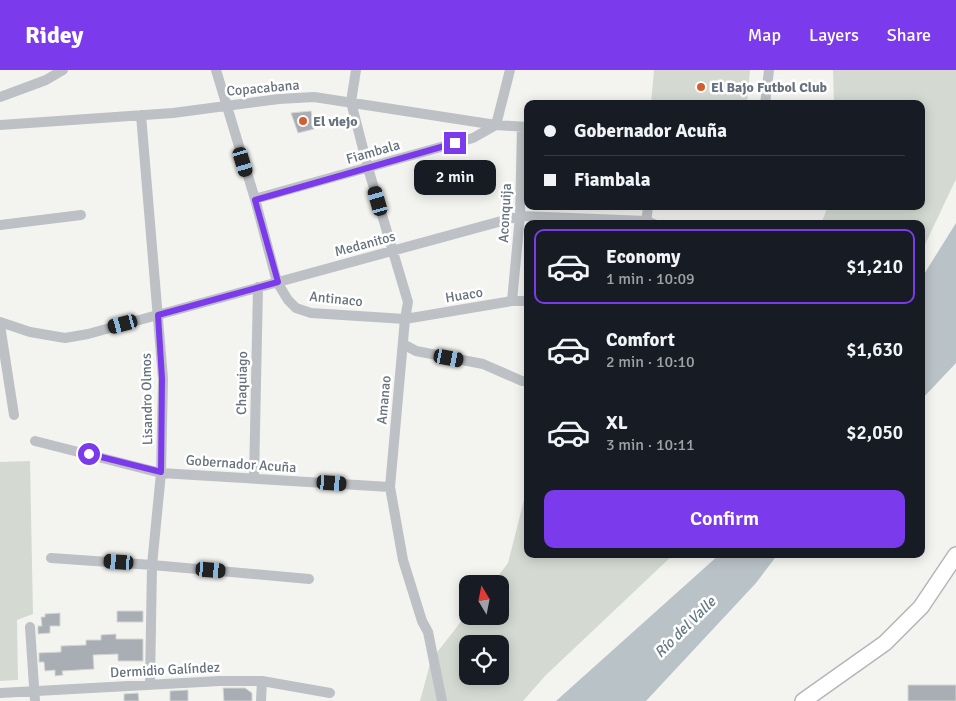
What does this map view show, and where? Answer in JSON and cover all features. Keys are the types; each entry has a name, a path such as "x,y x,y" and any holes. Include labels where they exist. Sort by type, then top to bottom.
{"main road":[{"path":"803,701 885,643 921,607 956,555"}],"street":[{"path":"0,97 46,80 63,70"},
{"path":"216,70 278,282"},
{"path":"351,102 356,70"},
{"path":"496,125 510,70"},
{"path":"765,100 768,70"},
{"name":"Copacabana","path":"0,125 173,113 226,105 314,97 496,125 524,127"},
{"name":"Amanao","path":"351,102 368,168 408,302 402,344 390,487 403,560 422,621 428,632 442,701"},
{"name":"Lisandro Olmos","path":"141,115 162,379 161,472 152,565 150,684"},
{"name":"Fiambala","path":"255,200 473,138 496,125"},
{"name":"Aconquija","path":"512,301 524,145"},
{"path":"0,225 81,215"},
{"name":"Medanitos","path":"0,324 30,332 65,338 88,334 520,216 594,220"},
{"name":"Antinaco","path":"278,282 288,300 296,308 311,313 405,318"},
{"name":"Chaquiago","path":"254,478 258,288"},
{"name":"Huaco","path":"405,318 512,301 524,301"},
{"path":"0,324 14,415"},
{"path":"402,344 416,351 482,364 524,381"},
{"name":"Gobernador Acuña","path":"35,440 161,472 390,487"},
{"path":"52,558 309,579"},
{"path":"30,627 34,696"},
{"path":"261,701 262,681"},
{"name":"Dermidio Galíndez","path":"0,693 34,696 150,684 262,681 330,693"}],"shaded area":[{"name":"El Bajo Futbol Club","path":"654,70 750,70 747,100 651,100"},
{"path":"833,70 956,70 956,179 925,245 925,220 823,220 826,210 925,210 925,100 834,100"},
{"path":"30,461 33,614 17,620 18,680 0,681 0,462"},
{"path":"524,500 524,558 670,558 546,675 523,701 420,701 431,660 459,624 509,625 509,575 499,575 508,563"}],"water":[{"path":"956,223 956,363 925,396 925,273"},
{"name":"Río del Valle","path":"716,558 775,558 756,583 646,701 556,701"}],"building":[{"name":"El viejo","path":"311,111 314,129 298,133 291,113"},
{"path":"117,611 143,611 143,622 117,622"},
{"path":"60,613 60,626 50,626 50,633 38,634 38,626 42,626 41,617 45,617 45,614"},
{"path":"116,634 116,639 143,639 143,661 118,661 118,654 93,655 94,669 62,671 63,675 55,676 55,670 45,671 44,662 39,662 39,653 61,652 61,646 86,645 86,640 101,640 101,635"},
{"path":"908,685 956,685 956,701 908,701"},
{"path":"223,688 245,688 252,693 252,701 224,701"},
{"path":"188,690 188,701 170,701 170,691"},
{"path":"138,693 139,701 124,701 124,694"}],"place":[{"name":"El Bajo Futbol Club","path":"701,87"},
{"name":"El viejo","path":"303,121"}],"route":[{"path":"89,454 161,472 162,379 158,315 278,282 255,200 455,143"}]}
